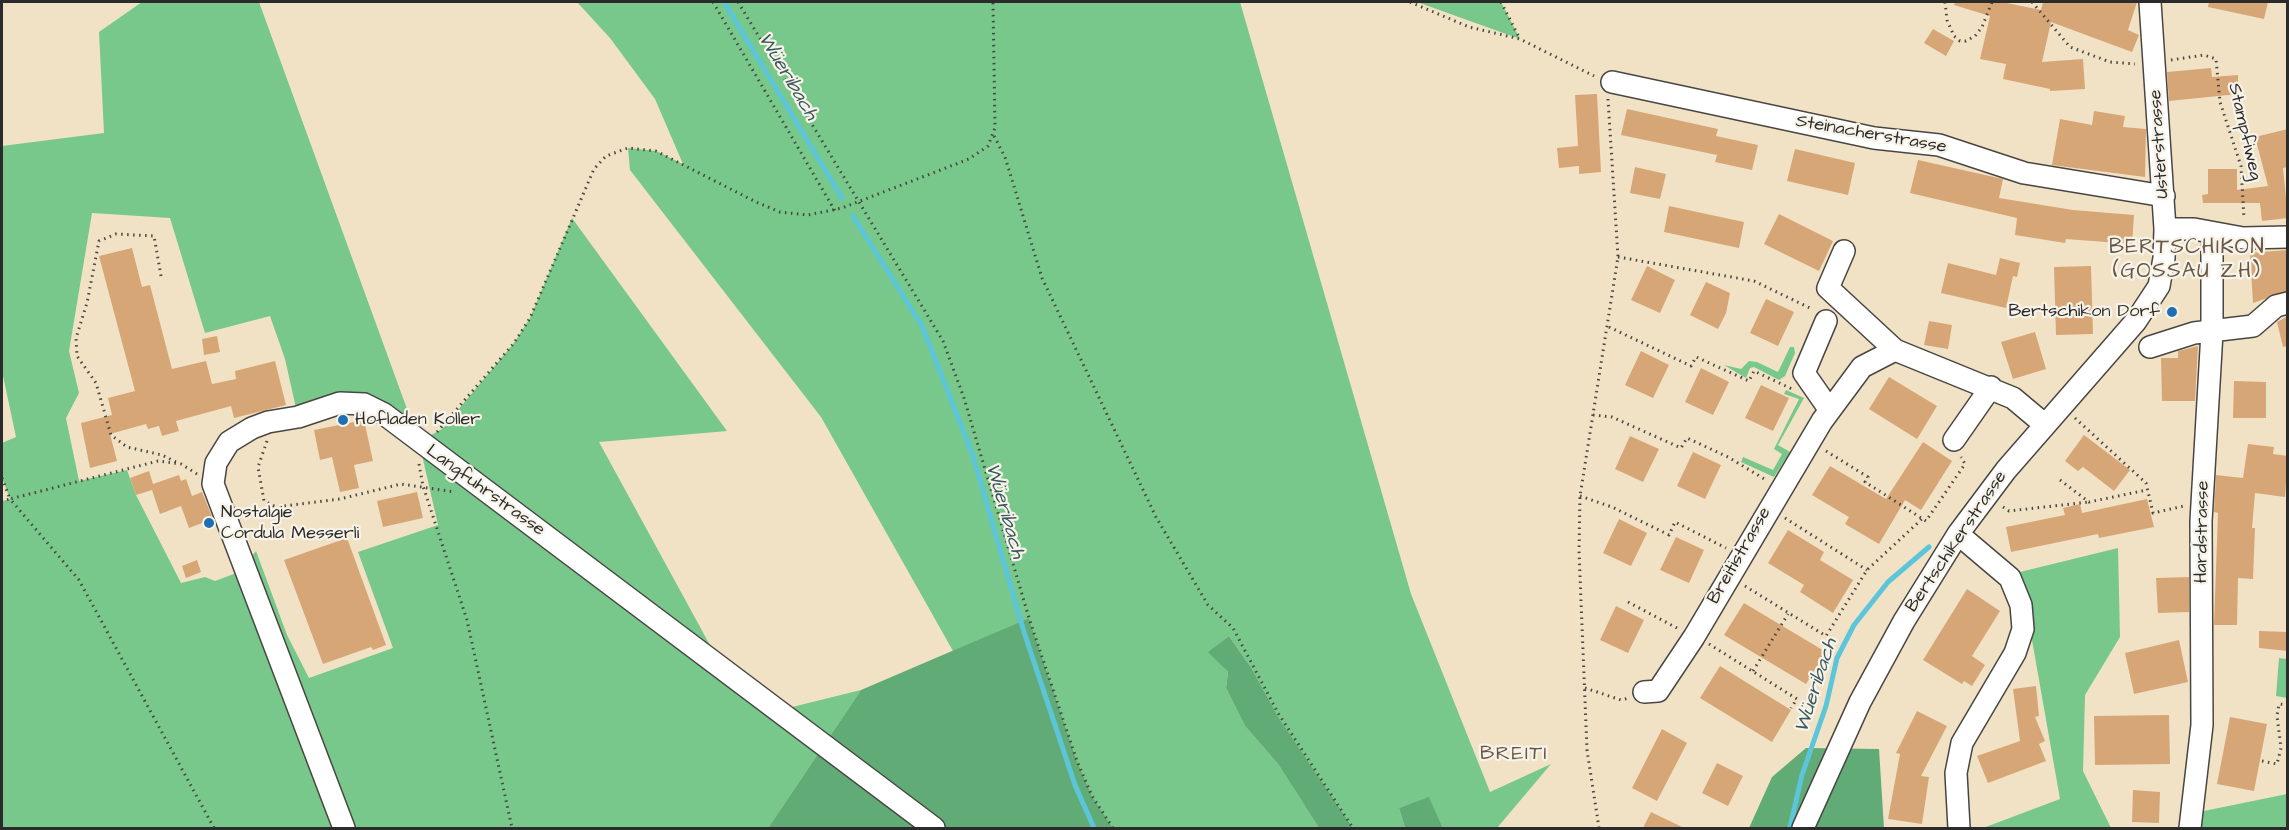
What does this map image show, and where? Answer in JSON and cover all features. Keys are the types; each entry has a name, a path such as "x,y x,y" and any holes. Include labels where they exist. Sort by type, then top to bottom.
{"street":[{"name":"Usterstrasse","path":"2151,2 2166,229 2159,286"},
{"name":"Steinacherstrasse","path":"1612,82 1874,138 1939,145 2024,172 2164,196"},
{"path":"2166,229 2194,229 2215,235 2243,238 2288,237"},
{"name":"Hardstrasse","path":"2190,828 2202,725 2202,501 2212,332 2212,249 2215,235"},
{"path":"1844,251 1828,288 1895,350 1991,387 2013,398 2044,424"},
{"name":"Bertschikerstrasse","path":"1803,828 1860,702 1904,621 1958,534 2044,424 2136,321 2159,286"},
{"path":"2150,347 2194,333 2253,326 2276,306 2288,303"},
{"path":"1826,321 1803,373 1830,410"},
{"name":"Breitistrasse","path":"1644,692 1658,691 1830,410 1862,367 1895,350"},
{"path":"1954,440 1991,387"},
{"name":"Langfuhrstrasse","path":"213,484 216,463 229,442 252,428 268,422 298,417 340,403 364,404 384,414 934,828"},
{"path":"213,484 344,828"},
{"path":"1958,534 2010,578 2021,605 2023,629 2015,653 1962,743 1956,773 1959,828"}],"path":[{"path":"713,2 835,211"},
{"path":"738,2 943,340 964,398 1029,618 1077,761 1092,796 1113,828"},
{"path":"512,828 467,620 423,486 417,456 419,442 442,429 514,343 530,318 594,169 606,156 628,148 656,150 769,208 808,216 835,211 973,157 988,146 993,136 993,2"},
{"path":"1410,2 1469,27 1520,39 1587,73 1612,82 1607,106 1618,257 1609,327 1580,496 1579,551 1587,750 1599,828"},
{"path":"1501,2 1520,39"},
{"path":"1945,2 1947,20 1954,36 1966,41 1975,36 1982,27 1992,2"},
{"path":"2032,2 2070,47 2117,63 2155,64"},
{"name":"Stampfiweg","path":"2155,64 2204,55 2216,59 2220,102 2241,166 2245,212 2243,238"},
{"path":"993,136 1005,157 1042,278 1156,517 1208,605 1233,628 1278,712 1353,828"},
{"path":"161,276 154,236 116,234 99,242 87,303 76,338 77,356 96,383 111,435 127,447 162,455 181,464 213,484"},
{"path":"1618,257 1754,281 1820,313 1826,321"},
{"path":"1609,327 1691,366 1696,357 1749,381 1754,371 1795,390"},
{"path":"2067,424 2080,410"},
{"path":"1593,415 1612,417 1681,448 1687,438 1757,473 1779,490"},
{"path":"2074,417 2146,483 2153,513 2202,501"},
{"path":"268,422 268,439 258,466 264,501 276,507 303,501 340,499 400,484 465,494"},
{"path":"1810,440 1868,477 1865,482 1926,521 1965,464 1954,440"},
{"path":"2,501 158,461 181,464"},
{"path":"2,478 10,499 79,580 214,828"},
{"path":"2060,480 2089,502"},
{"path":"1995,514 2001,506 2009,511 2089,502 2148,490"},
{"path":"1580,496 1612,507 1670,535 1675,522 1740,556"},
{"path":"1768,508 1867,570"},
{"path":"1729,575 1826,636 1867,570 1923,518"},
{"path":"1628,602 1694,635 1797,699 1791,708"},
{"path":"1753,671 1789,613"},
{"path":"1585,688 1621,700 1644,692"},
{"path":"2262,761 2277,764 2281,748 2277,716 2279,704 2288,705"}],"green space":[{"path":"142,2 259,2 419,442 442,429 514,343 530,318 572,218 727,431 599,442 723,669 780,710 861,690 768,828 2,828 2,501 10,499 2,478 2,443 16,437 2,371 2,146 104,133 99,32","holes":["92,213 170,218 205,333 270,316 285,359 298,417 364,404 419,442 438,525 358,552 393,648 309,678 287,635 256,551 239,572 215,581 205,577 181,583 136,495 127,470 79,481 66,418 79,393 69,351"]},
{"path":"577,2 1240,2 1411,594 1490,792 1551,764 1497,828 1443,828 1429,798 1399,808 1405,828 1353,828 1279,718 1252,669 1229,636 1209,652 1228,672 1226,688 1245,726 1278,764 1319,828 1113,828 1092,796 1077,761 1029,618 953,651 821,417 630,170 628,148 656,151 683,164 655,99 610,38"},
{"path":"1417,2 1501,2 1520,39"},
{"path":"1790,347 1794,347 1795,353 1785,376 1779,380 1754,367 1750,368 1746,378 1724,365 1741,369 1749,361 1757,362 1778,372"},
{"path":"1786,390 1804,398 1778,445 1790,452 1774,477 1741,462 1743,457 1773,470 1782,454 1774,449 1799,399 1784,394"},
{"path":"2118,548 2120,637 2085,695 2083,771 2111,828 1983,828 2060,799 2020,572"},
{"path":"1029,618 1077,761 1092,796 1113,828 768,828 861,690"},
{"path":"1229,636 1252,669 1279,718 1353,828 1319,828 1278,764 1245,726 1226,688 1228,672 1208,652"},
{"path":"2279,658 2287,659 2287,698 2276,696"},
{"path":"1806,748 1879,749 1884,828 1749,828 1772,777"},
{"path":"2287,794 2287,828 2192,828 2199,812"},
{"path":"1429,797 1443,828 1405,828 1399,808"}],"building":[{"path":"1955,2 2002,2 2041,10 2043,2 2137,2 2128,30 2139,35 2132,52 2051,22 2042,62 2083,59 2085,89 2050,91 2050,89 2003,79 2006,64 1980,59 1990,16 1954,5"},
{"path":"2209,2 2268,2 2264,19 2208,7"},
{"path":"1933,29 1954,41 1946,56 1924,43"},
{"path":"2211,68 2212,77 2238,75 2238,94 2169,101 2167,72"},
{"path":"1597,94 1601,172 1579,174 1579,166 1559,168 1557,148 1578,146 1575,95"},
{"path":"1627,109 1718,129 1716,136 1758,145 1752,170 1715,162 1717,155 1621,135"},
{"path":"2094,111 2125,116 2123,127 2146,129 2145,177 2052,165 2060,119 2092,125"},
{"path":"2288,129 2288,167 2283,168 2288,218 2262,221 2260,203 2203,203 2202,195 2208,194 2208,169 2237,169 2237,190 2268,186 2255,137"},
{"path":"1795,149 1855,163 1848,195 1787,181"},
{"path":"1918,160 2003,179 1999,198 2073,210 2134,215 2132,244 2066,239 2065,243 2015,235 2017,218 1910,193"},
{"path":"1635,167 1666,174 1660,199 1630,193"},
{"path":"1669,206 1744,222 1739,248 1664,232"},
{"path":"1779,214 1833,241 1819,271 1764,244"},
{"path":"132,248 142,287 150,285 172,369 206,361 212,384 236,379 235,371 275,361 286,405 234,418 231,406 176,421 179,431 162,436 159,426 148,429 146,424 110,434 117,461 90,468 81,423 112,415 108,398 135,391 99,256"},
{"path":"2288,250 2288,291 2253,303 2250,253"},
{"path":"2000,258 2020,263 2017,277 2013,276 2006,308 1941,293 1948,263 1996,275"},
{"path":"1647,266 1675,280 1660,313 1631,300"},
{"path":"2091,266 2093,334 2056,335 2054,267"},
{"path":"1706,282 1730,293 1726,313 1718,329 1690,315"},
{"path":"1766,299 1794,312 1778,346 1750,333"},
{"path":"2288,316 2288,346 2283,347 2277,322"},
{"path":"1929,321 1952,325 1948,349 1924,345"},
{"path":"2035,332 2046,369 2013,379 2001,342"},
{"path":"217,336 220,352 204,355 202,339"},
{"path":"2198,346 2195,401 2162,401 2161,358 2178,358 2178,351"},
{"path":"1641,351 1669,365 1653,398 1625,385"},
{"path":"1701,368 1729,382 1713,415 1685,402"},
{"path":"1889,377 1937,406 1917,439 1869,409"},
{"path":"2234,381 2266,382 2266,418 2233,418"},
{"path":"1761,385 1789,398 1773,431 1745,418"},
{"path":"364,420 373,461 354,465 359,488 340,492 332,457 320,460 314,430"},
{"path":"2084,435 2130,470 2114,491 2083,467 2078,471 2065,461"},
{"path":"1630,436 1659,449 1643,482 1615,469"},
{"path":"1923,442 1952,461 1921,510 1905,500 1879,544 1845,524 1849,517 1812,495 1830,466 1886,499"},
{"path":"2248,444 2274,447 2273,454 2288,456 2285,497 2255,493 2252,528 2255,528 2253,579 2238,578 2237,625 2214,625 2218,513 2214,512 2216,475 2243,478"},
{"path":"1693,452 1721,465 1705,499 1677,486"},
{"path":"149,471 153,484 179,475 181,481 186,479 192,496 202,492 213,519 189,528 181,506 160,514 152,490 136,495 130,478"},
{"path":"417,492 423,518 383,527 377,501"},
{"path":"2147,499 2154,527 2099,538 2098,534 2011,552 2006,527 2065,515 2063,508 2080,504 2082,513"},
{"path":"1619,519 1647,533 1631,566 1603,553"},
{"path":"1788,530 1824,552 1820,560 1853,580 1833,613 1800,592 1804,585 1768,563"},
{"path":"1676,537 1704,550 1689,583 1660,570"},
{"path":"347,538 386,645 373,650 371,647 323,664 284,560"},
{"path":"197,560 201,572 186,578 182,566"},
{"path":"2189,577 2189,612 2158,613 2156,578"},
{"path":"1967,589 2000,611 1972,656 1985,665 1972,686 1964,681 1962,684 1923,660"},
{"path":"1744,603 1826,652 1806,684 1724,635"},
{"path":"1616,606 1644,620 1628,653 1600,640"},
{"path":"2259,631 2288,632 2288,651 2259,648"},
{"path":"2179,640 2188,682 2134,694 2125,653"},
{"path":"1720,666 1791,710 1772,742 1700,698"},
{"path":"2036,686 2039,716 2035,717 2045,741 2039,744 2046,761 1988,783 1977,756 2020,741 2013,689"},
{"path":"1917,711 1947,726 1921,776 1929,777 1922,824 1888,819 1900,754 1896,753"},
{"path":"2169,715 2170,764 2095,765 2094,716"},
{"path":"2230,717 2267,724 2254,791 2217,784"},
{"path":"1662,729 1687,743 1657,801 1632,788"},
{"path":"1717,763 1743,776 1728,806 1702,793"},
{"path":"2133,790 2160,792 2159,823 2132,822"},
{"path":"1651,812 1684,828 1643,828"}],"waterway":[{"name":"Wüeribach","path":"724,2 842,198"},
{"name":"Wüeribach","path":"853,216 922,326 972,453 1024,632 1075,785 1094,828"},
{"name":"Wüeribach","path":"1790,827 1802,775 1826,706 1837,658 1854,625 1888,582 1929,547"}],"place":[{"name":"Bertschikon Dorf","path":"2172,312"},
{"name":"Hofladen Koller","path":"343,420"},
{"name":"Nostalgie Cordula Messerli","path":"209,523"}],"district":[{"name":"BERTSCHIKON (GOSSAU ZH)","path":"2187,261"},
{"name":"BREITI","path":"1514,755"}]}
